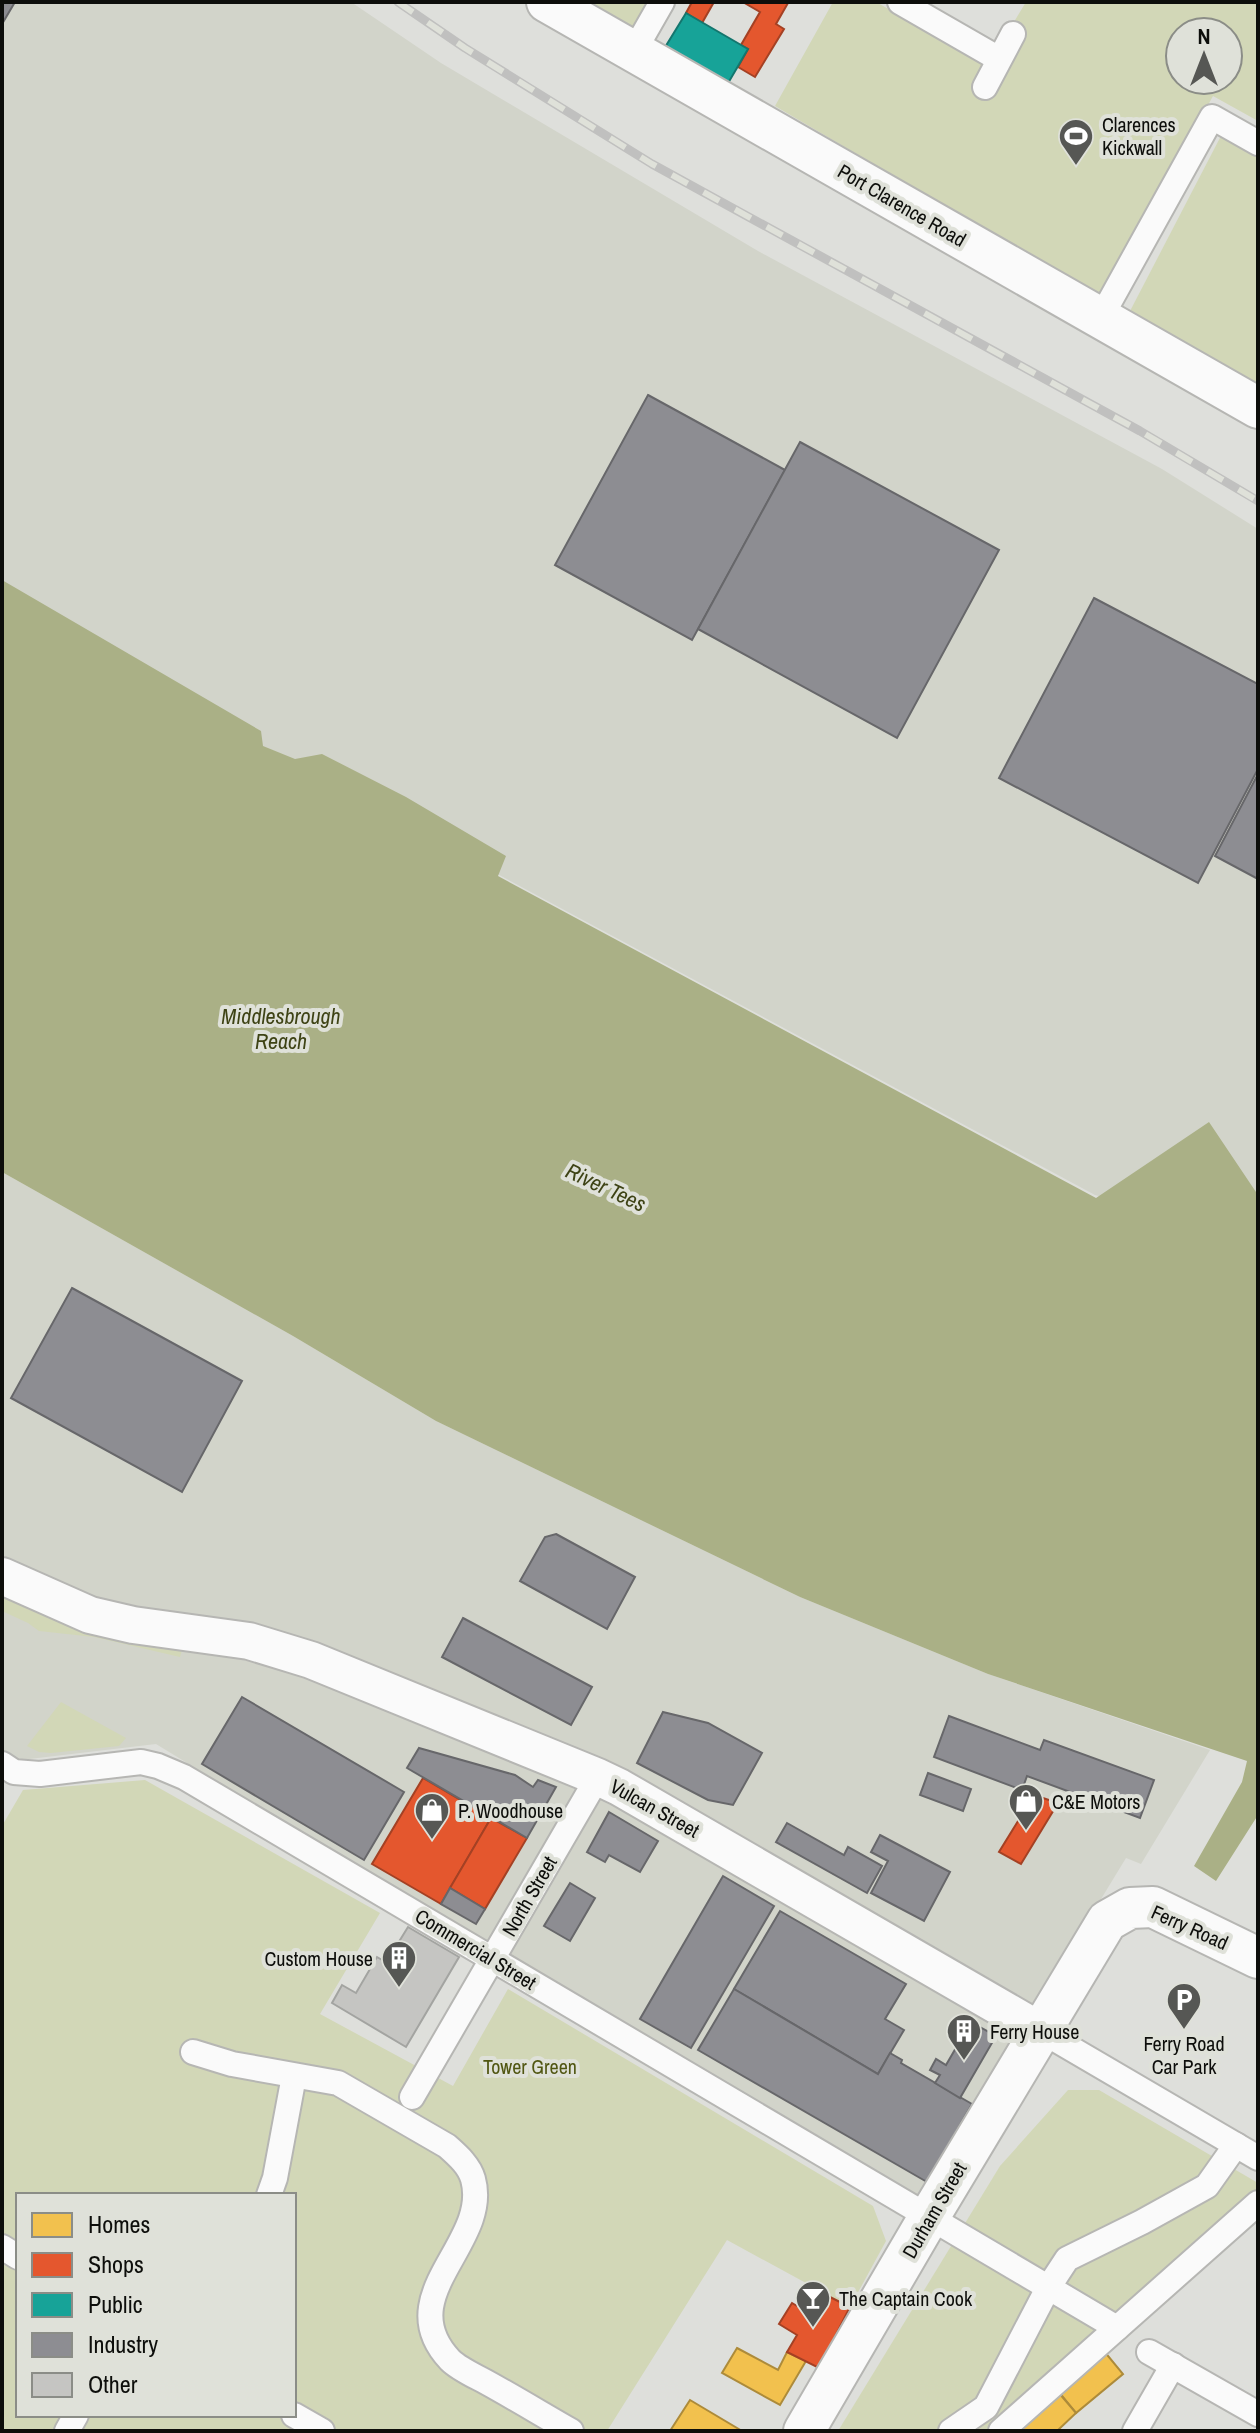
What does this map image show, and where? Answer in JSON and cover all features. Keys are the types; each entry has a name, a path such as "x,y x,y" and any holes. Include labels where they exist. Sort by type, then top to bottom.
{"main road":[{"name":"Port Clarence Road","path":"547,2 1258,408"},
{"name":"Ferry Road","path":"1041,2031 1107,1921 1130,1908 1153,1907 1258,1958"},
{"name":"Durham Street","path":"804,2431 1041,2031"}],"street":[{"path":"634,51 662,2"},
{"path":"900,2 999,59"},
{"path":"985,87 1013,34"},
{"path":"1100,319 1212,117 1258,143"},
{"name":"Vulcan Street","path":"2,1576 90,1615 133,1625 249,1641 311,1660 598,1777 1258,2158"},
{"name":"Commercial Street","path":"6,1776 71,1772 141,1762 184,1777 1117,2328"},
{"name":"North Street","path":"412,2097 598,1777"},
{"path":"193,2052 232,2064 338,2083 447,2146 461,2159 473,2178 474,2201 470,2222 438,2282 431,2303 430,2325 436,2342 452,2362 571,2431"},
{"path":"270,2193 294,2076"},
{"path":"951,2431 986,2407 1048,2288 1067,2259 1207,2186 1236,2145"},
{"path":"1001,2431 1258,2203"},
{"path":"1149,2352 1258,2414"},
{"path":"1135,2431 1173,2365"},
{"path":"296,2416 322,2431"}],"shaded area":[{"path":"2,2 351,2 441,63 758,251 1162,469 1258,529 1258,1240 1095,1195 2,608"},
{"path":"2,1172 293,1336 436,1421 800,1597 988,1674 1210,1750 1141,1864 1126,1858 914,2206 156,1744 21,1760 2,1753"}],"green space":[{"path":"584,2 653,2 635,33"},
{"path":"833,2 876,2 988,65 1026,2 1258,2 1258,121 1213,96 1101,298 775,106"},
{"path":"1223,132 1258,152 1258,387 1129,313"},
{"path":"2,1590 182,1650 180,1657 94,1637 39,1631 2,1611"},
{"path":"61,1702 126,1738 119,1746 51,1753 27,1746"},
{"name":"Tower Green","path":"145,1780 380,1913 320,2014 453,2086 508,1989 873,2206 886,2241 850,2307 727,2240 607,2431 2,2431 2,1826 23,1790"},
{"path":"1068,2090 1099,2090 1258,2183 1258,2209 1016,2431 838,2431 1000,2166"}],"water":[{"name":"Middlesbrough Reach","path":"2,580 261,731 263,746 295,759 322,754 406,797 506,856 498,876 1096,1198 1209,1122 1258,1195 1258,1815 1216,1881 1194,1866 1242,1782 1247,1761 988,1674 800,1597 436,1421 293,1336 2,1172"}],"building: Homes":[{"path":"1099,2345 1123,2374 1076,2413 1053,2385"},
{"path":"737,2348 778,2370 787,2352 806,2361 780,2405 722,2373"},
{"path":"1059,2393 1076,2413 1057,2431 1017,2431"},
{"path":"690,2400 742,2431 670,2431"}],"building: Shops":[{"path":"692,2 714,2 702,23 686,13"},
{"path":"743,2 788,3 776,24 784,29 755,77 738,67 748,49 741,45 760,12"},
{"name":"P. Woodhouse","path":"423,1778 491,1818 441,1904 372,1864"},
{"name":"C&E Motors","path":"1034,1795 1058,1803 1021,1864 999,1852"},
{"path":"491,1818 527,1838 485,1909 450,1888"},
{"name":"The Captain Cook","path":"820,2292 850,2307 819,2368 787,2352 797,2335 779,2324 792,2303 809,2313"}],"building: Public":[{"path":"686,13 748,49 727,85 664,49"}],"building: Industry":[{"path":"2,2 15,2 2,24"},
{"path":"648,395 785,470 692,640 555,565"},
{"path":"800,442 999,550 897,738 698,629"},
{"path":"1094,598 1258,684 1258,769 1198,883 999,778"},
{"path":"1258,774 1258,879 1215,856"},
{"path":"72,1288 242,1381 182,1492 11,1398"},
{"path":"556,1534 635,1577 607,1629 520,1581 545,1537"},
{"path":"463,1618 592,1687 571,1725 442,1657"},
{"path":"242,1697 404,1792 364,1860 202,1764"},
{"path":"663,1712 708,1723 762,1753 733,1805 708,1800 637,1763"},
{"path":"949,1716 1040,1750 1044,1740 1154,1780 1140,1818 1027,1776 1022,1790 934,1757"},
{"path":"419,1748 515,1775 533,1787 538,1780 556,1787 527,1838 407,1768"},
{"path":"928,1773 971,1789 963,1811 920,1795"},
{"path":"609,1812 658,1841 640,1872 609,1855 605,1862 587,1852"},
{"path":"787,1823 844,1855 848,1847 882,1866 867,1893 776,1842"},
{"path":"880,1835 950,1872 924,1921 871,1893 888,1861 871,1852"},
{"path":"723,1876 774,1906 691,2048 640,2019"},
{"path":"570,1883 595,1898 570,1941 544,1926"},
{"path":"450,1888 485,1909 476,1924 441,1904"},
{"path":"780,1911 906,1984 885,2019 904,2030 878,2074 734,1989"},
{"path":"734,1989 878,2074 890,2053 902,2060 901,2063 972,2104 927,2182 698,2050"},
{"name":"Ferry House","path":"971,2022 996,2036 960,2098 935,2083 940,2075 930,2070 936,2059 946,2065"}],"building: Other":[{"name":"Custom House","path":"408,1927 459,1957 406,2047 332,2003 342,1985 356,1993 377,1957 394,1967 400,1958 392,1953"}],"railway":[{"path":"398,2 465,48 652,164 1140,431 1258,501"}],"place":[{"name":"Clarences Kickwall","path":"1076,167"},
{"name":"C&E Motors","path":"1026,1832"},
{"name":"P. Woodhouse","path":"432,1841"},
{"name":"Custom House","path":"399,1989"},
{"name":"Ferry Road Car Park","path":"1184,2031"},
{"name":"Ferry House","path":"964,2062"},
{"name":"The Captain Cook","path":"813,2329"}],"water label":[{"name":"River Tees","path":"606,1187"}]}
